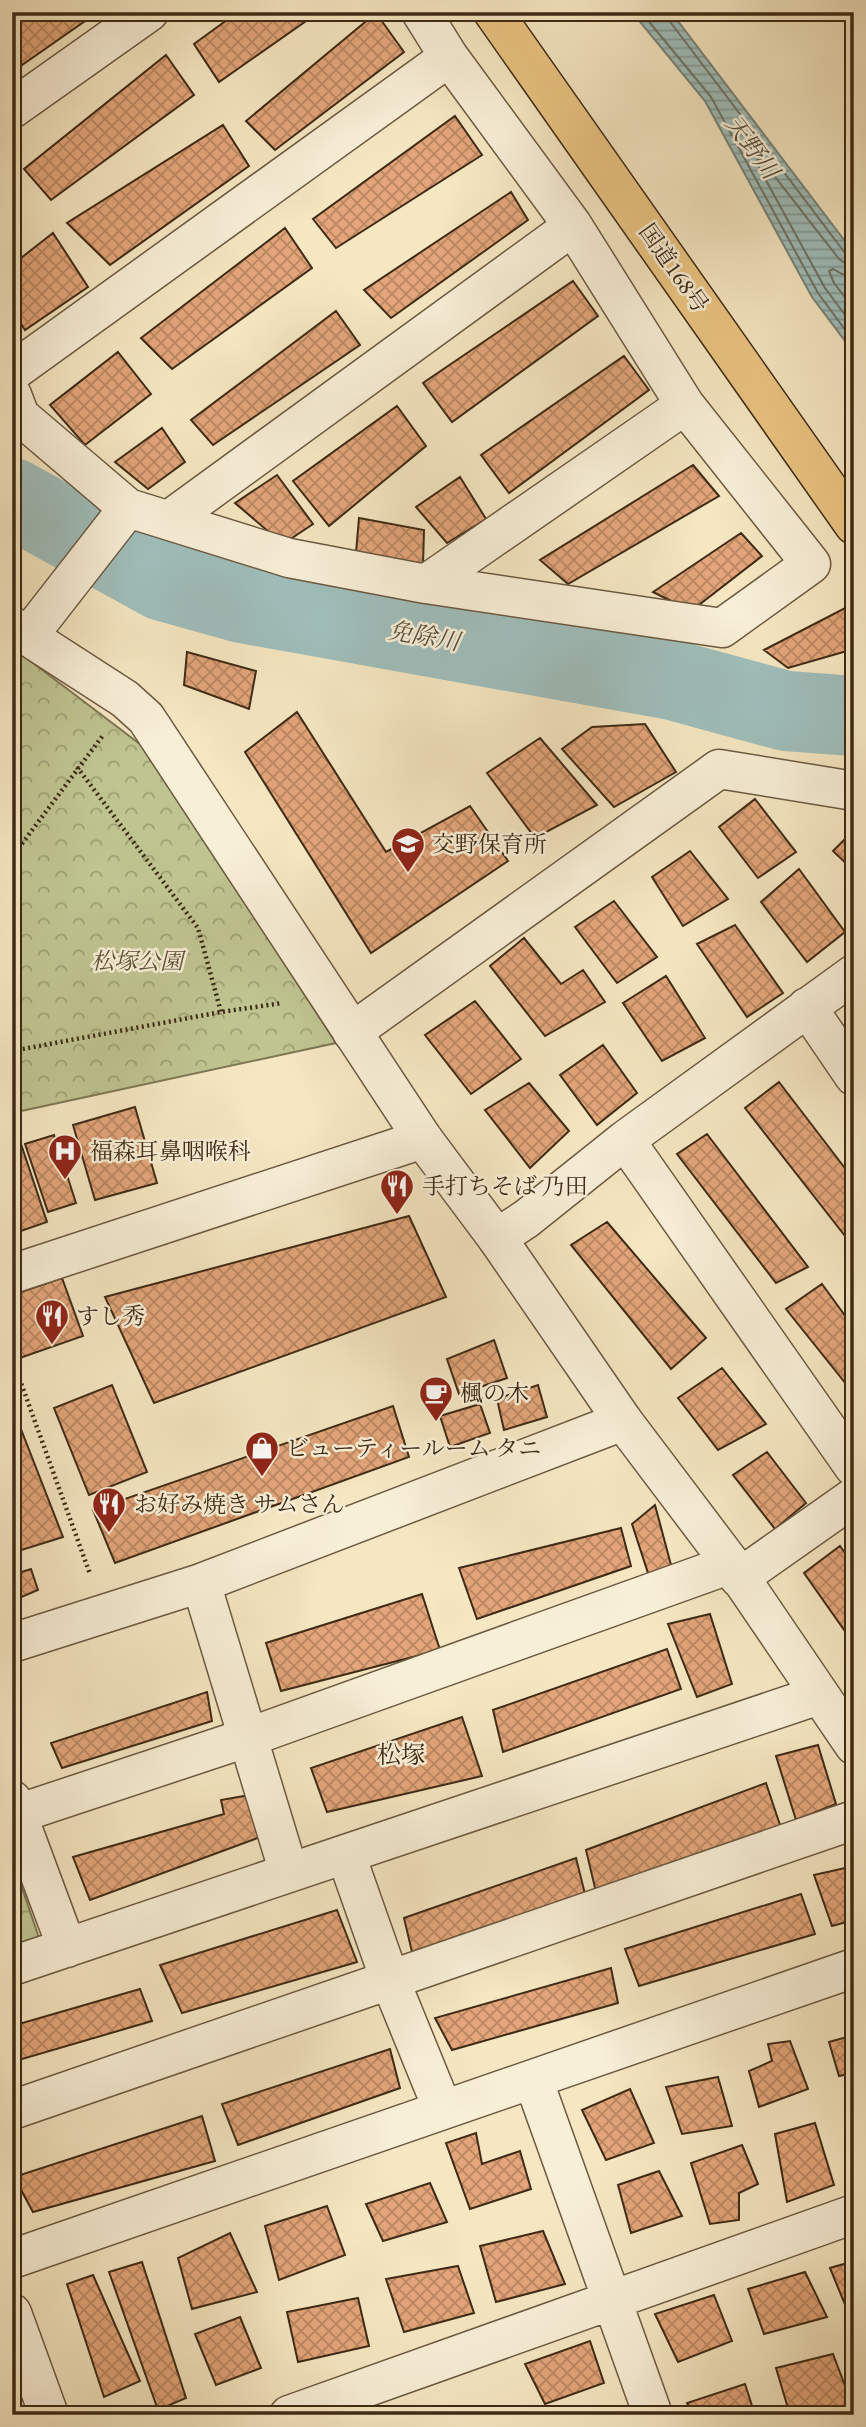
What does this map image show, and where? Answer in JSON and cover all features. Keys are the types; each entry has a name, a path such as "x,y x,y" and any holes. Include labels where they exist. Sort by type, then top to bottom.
{"highway":[{"name":"国道168号","path":"493,12 854,525"}],"street":[{"path":"12,109 149,12"},
{"path":"12,395 20,416 128,508 289,558 426,584 722,628 811,564 685,405 573,226 449,57 421,12"},
{"path":"12,372 449,57"},
{"path":"169,520 573,226"},
{"path":"426,584 685,405"},
{"path":"128,508 63,590 20,630 125,699 146,718 424,1139 497,1238 623,1421 735,1571 854,1745"},
{"path":"352,1032 719,769 854,791"},
{"path":"497,1238 526,1219 625,1140 854,974"},
{"path":"807,1007 854,1076"},
{"path":"12,1274 424,1139"},
{"path":"625,1140 854,1467"},
{"path":"12,1643 201,1583 623,1421"},
{"path":"67,1948 15,1807 248,1737 735,1571 854,1497"},
{"path":"201,1583 289,1873"},
{"path":"12,1966 819,1695"},
{"path":"12,2110 854,1820"},
{"path":"346,1854 390,1980 443,2110"},
{"path":"12,2259 854,1968"},
{"path":"534,2079 653,2415"},
{"path":"289,2415 854,2214"},
{"path":"12,2313 49,2415"}],"path":[{"path":"12,858 77,767 111,725"},
{"path":"77,767 198,929 221,1012"},
{"path":"12,1051 287,1002"},
{"path":"12,1358 93,1582"}],"green space":[{"name":"松塚公園","path":"12,647 145,748 336,1043 12,1113"},
{"path":"12,1858 39,1938 12,1947"}],"water":[{"name":"天野川","path":"632,12 671,12 854,253 854,353 812,297 705,101"}],"building":[{"path":"33,12 98,12 12,72 12,28"},
{"path":"238,12 319,12 219,82 194,44"},
{"path":"376,13 404,52 275,150 246,121"},
{"path":"166,55 194,95 51,200 24,169"},
{"path":"455,116 482,155 336,248 313,219"},
{"path":"223,125 249,166 110,265 67,223"},
{"path":"511,192 528,220 391,318 364,290"},
{"path":"285,228 312,268 172,369 141,338"},
{"path":"53,233 88,287 25,330 12,310 12,265"},
{"path":"573,281 598,316 452,422 423,383"},
{"path":"336,311 360,345 213,445 191,420"},
{"path":"118,352 151,394 85,445 50,405"},
{"path":"624,356 649,390 509,493 481,455"},
{"path":"397,406 426,446 329,526 293,481"},
{"path":"162,428 185,462 148,489 115,462"},
{"path":"693,465 719,496 568,584 540,560"},
{"path":"277,475 313,524 283,544 235,503"},
{"path":"460,477 486,519 447,543 416,507"},
{"path":"359,518 424,530 423,566 356,553"},
{"path":"741,533 762,556 691,611 653,592"},
{"path":"851,605 854,609 854,649 788,668 764,650"},
{"path":"187,652 256,671 249,709 184,685"},
{"path":"297,712 386,852 470,806 508,861 371,953 245,752"},
{"path":"645,724 676,772 614,807 562,749 592,727"},
{"path":"540,738 597,805 535,838 487,773"},
{"path":"755,799 796,852 758,878 719,827"},
{"path":"854,830 854,871 833,851"},
{"path":"690,851 728,899 683,926 652,877"},
{"path":"799,869 845,932 807,962 761,902"},
{"path":"614,901 657,957 617,983 575,927"},
{"path":"735,925 783,993 747,1017 697,944"},
{"path":"524,938 561,984 583,970 605,1002 545,1036 490,966"},
{"path":"666,976 705,1038 662,1061 623,1003"},
{"path":"475,1001 521,1059 471,1094 425,1035"},
{"path":"603,1045 637,1093 597,1125 560,1075"},
{"path":"779,1082 854,1180 854,1230 845,1236 745,1108"},
{"path":"529,1083 569,1131 530,1168 485,1110"},
{"path":"135,1107 157,1183 95,1200 73,1125"},
{"path":"707,1134 808,1267 776,1283 677,1154"},
{"path":"54,1135 76,1203 48,1212 25,1144"},
{"path":"19,1138 47,1222 12,1234 12,1141"},
{"path":"409,1216 446,1297 154,1403 105,1297"},
{"path":"607,1222 706,1338 671,1369 571,1245"},
{"path":"62,1278 83,1336 17,1359 12,1345 12,1295"},
{"path":"822,1284 854,1328 854,1394 786,1309"},
{"path":"494,1340 507,1378 459,1394 447,1359"},
{"path":"722,1368 766,1424 718,1450 678,1398"},
{"path":"112,1385 147,1472 89,1495 54,1408"},
{"path":"538,1385 547,1417 504,1430 497,1399"},
{"path":"480,1404 490,1433 450,1447 440,1416"},
{"path":"12,1406 63,1537 12,1553"},
{"path":"393,1406 409,1457 115,1563 93,1510"},
{"path":"767,1452 806,1503 775,1529 733,1475"},
{"path":"655,1505 671,1565 649,1576 632,1524"},
{"path":"621,1528 631,1566 477,1619 459,1568"},
{"path":"840,1546 854,1566 854,1644 804,1573"},
{"path":"31,1569 38,1590 12,1601 12,1575"},
{"path":"422,1594 440,1650 281,1691 266,1643"},
{"path":"710,1614 732,1684 697,1697 668,1624"},
{"path":"667,1649 681,1689 503,1752 493,1710"},
{"path":"207,1692 212,1721 62,1768 51,1743"},
{"path":"462,1717 482,1776 327,1812 311,1768"},
{"path":"818,1745 836,1804 796,1820 776,1756"},
{"path":"766,1783 782,1831 596,1892 586,1850"},
{"path":"250,1795 263,1836 90,1900 73,1857 224,1814 221,1800"},
{"path":"576,1858 585,1894 412,1952 404,1918"},
{"path":"854,1866 854,1920 832,1926 814,1875"},
{"path":"801,1894 815,1934 639,1986 625,1949"},
{"path":"337,1910 357,1962 182,2013 160,1965"},
{"path":"611,1968 618,2003 452,2050 435,2018"},
{"path":"140,1989 152,2021 12,2062 12,2026"},
{"path":"854,2035 854,2073 839,2076 829,2042"},
{"path":"790,2041 808,2089 759,2107 749,2071 772,2061 768,2044"},
{"path":"390,2049 400,2088 238,2145 222,2104"},
{"path":"718,2077 732,2126 682,2134 666,2087"},
{"path":"630,2089 654,2143 606,2160 582,2110"},
{"path":"202,2116 215,2161 33,2212 14,2177"},
{"path":"815,2123 834,2185 787,2202 775,2134"},
{"path":"476,2133 482,2164 520,2151 531,2189 470,2209 446,2143"},
{"path":"742,2145 758,2184 739,2193 739,2220 710,2224 691,2163"},
{"path":"659,2171 682,2216 631,2233 618,2185"},
{"path":"430,2183 447,2222 383,2241 366,2204"},
{"path":"327,2206 345,2255 279,2280 265,2226"},
{"path":"543,2231 565,2284 496,2302 480,2246"},
{"path":"230,2233 257,2292 192,2309 178,2258"},
{"path":"854,2261 854,2311 848,2312 830,2268"},
{"path":"142,2262 186,2398 158,2410 109,2272"},
{"path":"458,2266 474,2313 404,2332 386,2279"},
{"path":"805,2272 827,2317 764,2334 748,2289"},
{"path":"93,2275 140,2381 104,2397 67,2284"},
{"path":"714,2295 732,2341 678,2362 655,2314"},
{"path":"358,2298 369,2346 298,2362 287,2312"},
{"path":"240,2317 261,2368 216,2385 195,2334"},
{"path":"590,2341 604,2383 545,2404 525,2364"},
{"path":"833,2354 853,2407 824,2415 790,2415 776,2368"},
{"path":"745,2384 755,2415 693,2415 687,2403"},
{"path":"406,2406 408,2415 380,2415"}],"waterway":[{"name":"免除川","path":"12,498 163,581 242,603 672,680 786,711 854,716"}],"place":[{"name":"交野保育所","path":"408,874"},
{"name":"福森耳鼻咽喉科","path":"65,1181"},
{"name":"手打ちそば 乃田","path":"397,1216"},
{"name":"すし秀","path":"52,1346"},
{"name":"楓の木","path":"436,1423"},
{"name":"ビューティールーム タニ","path":"262,1478"},
{"name":"お好み焼き サムさん","path":"109,1534"}],"district":[{"name":"松塚","path":"401,1755"}]}
